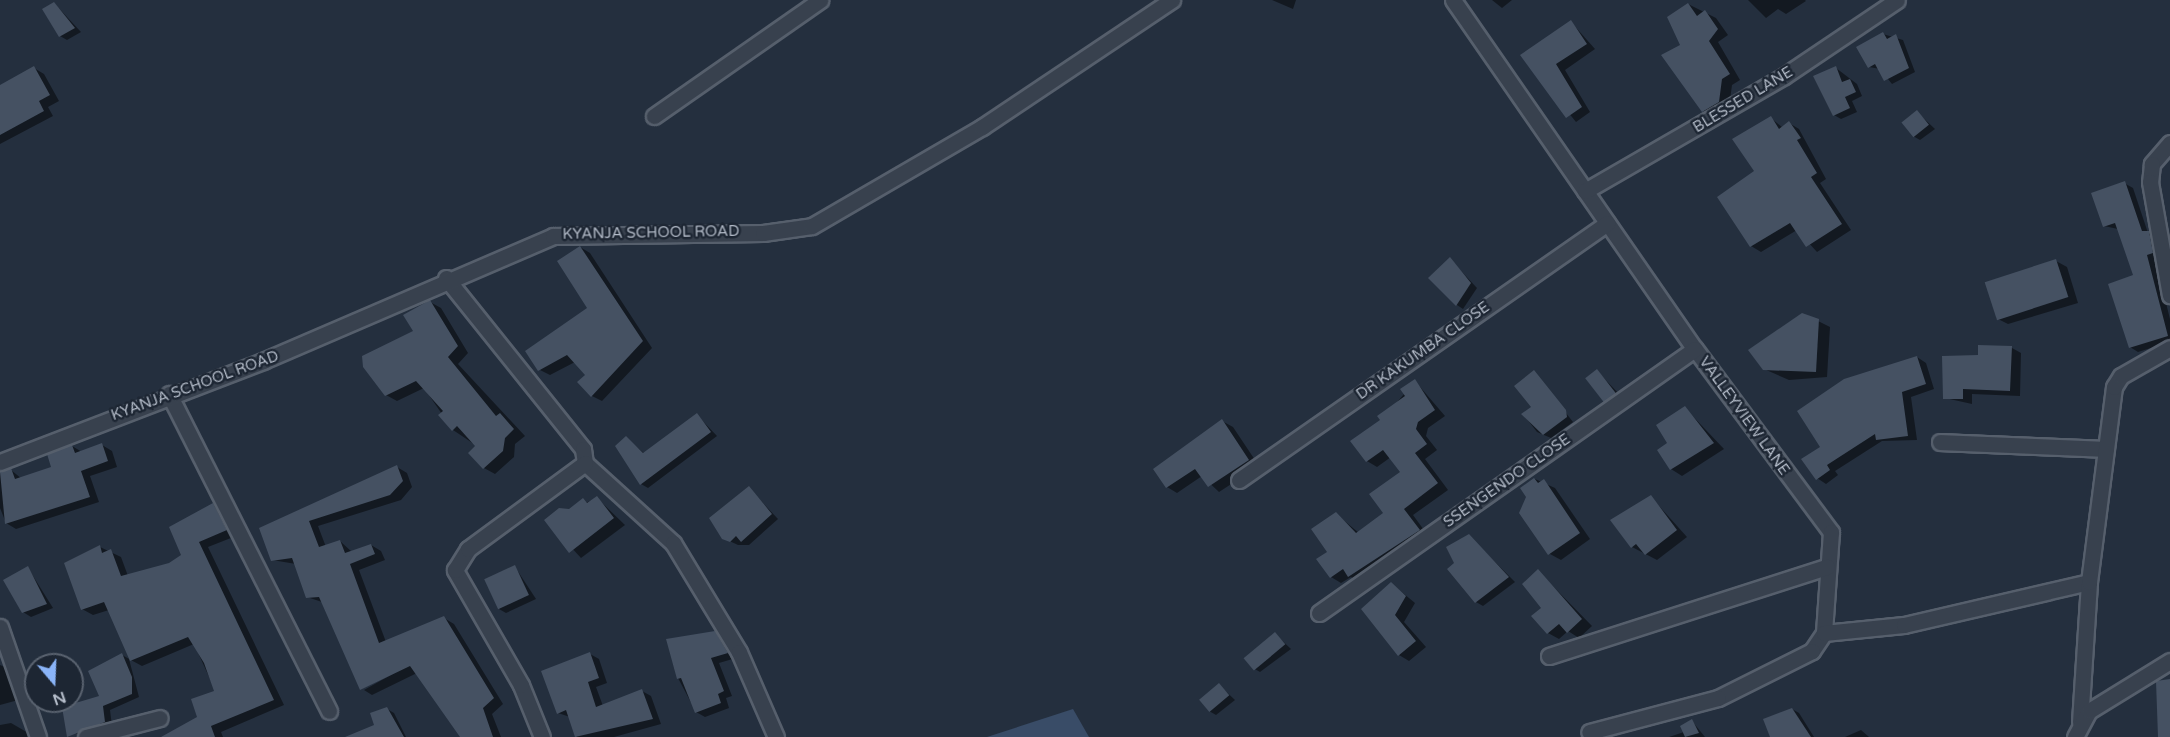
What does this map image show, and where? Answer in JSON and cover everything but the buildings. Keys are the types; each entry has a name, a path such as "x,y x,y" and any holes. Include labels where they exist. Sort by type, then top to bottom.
{"street":[{"path":"654,116 820,0"},
{"name":"KYANJA SCHOOL ROAD","path":"0,462 169,394 281,354 446,278 570,232 763,233 812,226 982,127 1172,0"},
{"name":"VALLEYVIEW LANE","path":"1453,0 1695,349 1831,532 1824,633"},
{"name":"BLESSED LANE","path":"1585,191 1784,76 1897,0"},
{"path":"2170,143 2151,164 2150,182 2170,295"},
{"name":"DR KAKUMBA CLOSE","path":"1239,480 1607,222"},
{"path":"446,278 583,449 585,463 673,543 739,652 776,737"},
{"path":"2075,737 2080,722 2089,582 2114,387 2121,376 2170,348"},
{"name":"SSENGENDO CLOSE","path":"1319,613 1695,349"},
{"path":"169,394 329,711"},
{"path":"1940,442 2106,448"},
{"path":"542,737 521,685 455,570 468,549 585,463"},
{"path":"1550,656 1827,567"},
{"path":"1589,732 1718,698 1802,659 1824,633 1904,625 2089,582"},
{"path":"0,627 38,737"},
{"path":"2080,722 2170,661"},
{"path":"86,737 160,718"}],"water":[{"path":"1073,709 1089,737 987,737"}]}
